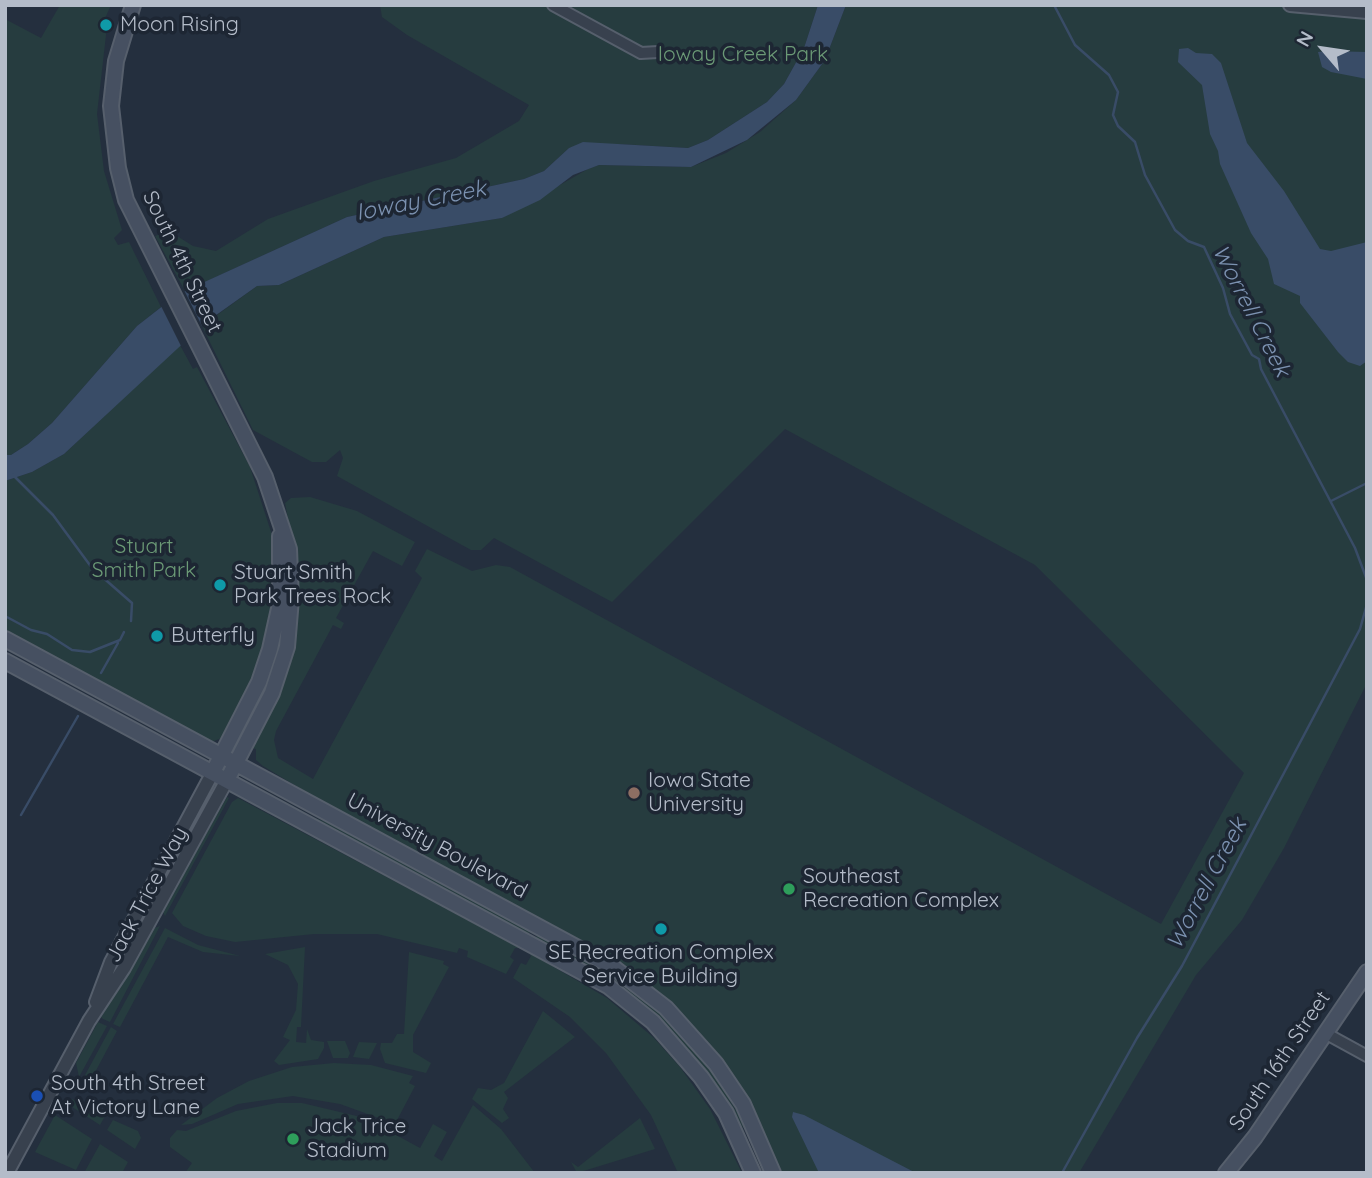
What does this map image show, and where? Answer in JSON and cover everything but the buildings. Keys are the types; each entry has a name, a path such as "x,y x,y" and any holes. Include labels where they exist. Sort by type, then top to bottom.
{"main road":[{"name":"South 4th Street","path":"133,5 116,61 111,107 113,140 126,198 162,275 265,477 289,549 291,575 287,647 272,693 227,780"},
{"name":"South 4th Street","path":"213,772 259,682 276,625 281,586 280,524"},
{"name":"University Boulevard","path":"5,639 590,952 643,987 694,1037 716,1064 743,1104 774,1173"},
{"name":"University Boulevard","path":"5,661 556,956 624,998 653,1022 701,1077 726,1113 753,1173"},
{"name":"South 16th Street","path":"1226,1173 1255,1137 1367,972"}],"street":[{"path":"554,5 641,53 658,52"},
{"path":"1290,5 1367,12"},
{"name":"Jack Trice Way","path":"89,1021 111,962 213,772"},
{"name":"Jack Trice Way","path":"7,1173 89,1021 130,958 227,780"},
{"path":"1325,1033 1367,1056"}],"green space":[{"path":"60,5 111,5 102,25 107,27 97,114 104,171 122,230 114,238 118,245 129,242 161,307 137,326 52,423 28,444 11,455 5,455 5,19 41,38"},
{"name":"Ioway Creek Park","path":"380,5 818,5 804,48 784,84 767,102 708,140 688,148 618,144 569,148 544,171 524,179 347,217 185,291 155,236 169,231 193,246 216,251 268,219 374,181 456,158 519,121 529,105 407,35 382,17"},
{"path":"846,5 1367,5 1367,683 1284,848 1242,920 1196,975 1079,1173 778,1173 714,1053 601,953 329,806 263,766 256,760 256,749 252,748 277,692 294,549 285,503 291,498 310,497 357,511 415,542 402,566 373,551 336,618 344,623 341,629 333,625 276,731 274,740 278,758 313,779 422,578 415,571 427,549 472,571 496,565 510,567 1161,924 1244,773 1035,565 785,429 612,602 494,538 481,550 471,550 337,476 343,458 340,450 326,462 312,462 253,430 202,326 257,286 279,285 384,237 502,218 599,165 691,167 726,153 760,132 796,100 825,60"},
{"name":"Stuart Smith Park","path":"180,345 193,369 197,367 250,467 273,538 278,591 259,669 224,737 214,741 208,741 5,635 5,481 32,472 64,454"},
{"path":"246,781 315,818 343,828 532,928 528,935"},
{"path":"227,797 229,798 165,916 162,910"},
{"path":"238,798 520,948 515,948 510,957 514,960 506,974 467,957 468,951 459,948 457,953 377,934 314,934 235,942 206,936 183,926 172,913 232,802"},
{"path":"160,926 110,1022 103,1019 101,1017 152,929"},
{"path":"165,928 198,945 240,956 203,952 168,937 120,1027 113,1024"},
{"path":"539,931 593,961 652,1004 711,1068 751,1136 606,978 535,939"},
{"path":"305,947 301,1027 297,1027 296,1042 306,1043 307,1029 311,1040 324,1042 324,1048 318,1059 279,1065 274,1061 290,1040 283,1037 296,1010 298,984 288,965 265,954"},
{"path":"409,952 444,961 443,964 449,967 413,1035 413,1052 431,1063 426,1073 385,1063 380,1049 381,1043 392,1043 397,1034 404,1034"},
{"path":"528,952 607,998 654,1038 680,1067 710,1109 742,1173 678,1173 651,1115 606,1053 570,1017 513,978 521,963 526,965 531,956"},
{"path":"543,1011 575,1037 504,1092 508,1098 503,1109 509,1118 502,1123 472,1099 478,1088 491,1090 504,1083"},
{"path":"98,1022 107,1026 79,1077 76,1063"},
{"path":"111,1027 117,1031 92,1078 98,1082 90,1083 84,1077"},
{"path":"327,1041 345,1041 350,1053 348,1058 333,1058"},
{"path":"359,1042 377,1043 369,1059 353,1057"},
{"path":"334,1063 371,1065 413,1076 409,1083 415,1086 395,1124 340,1104 293,1096 238,1104 192,1124 181,1125 217,1098 249,1081 292,1067"},
{"path":"72,1099 105,1116 100,1125 69,1105"},
{"name":"Jack Trice Stadium","path":"277,1103 302,1103 365,1118 420,1148 433,1124 447,1132 434,1156 442,1161 473,1105 501,1129 535,1173 185,1173 192,1163 170,1147 170,1138 177,1130 186,1131 236,1111"},
{"path":"55,1115 92,1139 76,1170 35,1152"},
{"path":"640,1118 655,1149 577,1173 571,1162 578,1167"},
{"path":"113,1120 138,1131 141,1138 135,1149 107,1130"},
{"path":"100,1144 128,1162 122,1173 84,1173"}],"water":[{"name":"Ioway Creek","path":"818,5 846,5 825,60 796,100 747,140 691,167 599,165 573,175 540,200 502,218 384,237 279,285 257,286 205,323 64,454 32,472 5,481 5,455 11,455 28,444 52,423 137,326 178,294 347,217 524,179 544,171 569,148 583,142 688,148 708,140 767,102 784,84 804,48"},
{"path":"1188,48 1196,53 1212,54 1221,63 1247,143 1284,191 1320,249 1331,251 1367,242 1367,361 1360,366 1348,362 1338,352 1300,303 1300,296 1274,284 1268,259 1251,233 1220,164 1218,151 1210,134 1202,85 1178,62 1179,49"},
{"path":"1318,52 1367,52 1367,79 1331,72 1322,67"},
{"path":"793,1112 804,1115 916,1173 819,1173 792,1117"}],"pier":[{"path":"183,288 204,330 182,348 160,304"}],"waterway":[{"name":"Worrell Creek","path":"1054,5 1075,45 1109,75 1118,92 1113,115 1118,126 1135,142 1145,175 1175,230 1188,241 1204,247 1223,288 1230,314 1252,355 1259,359 1261,369 1355,548 1367,580"},
{"path":"13,475 53,515 92,568 132,603 131,621"},
{"path":"1331,501 1367,483"},
{"name":"Worrell Creek","path":"1062,1173 1137,1038 1182,966 1360,629 1367,604"},
{"path":"5,616 31,630 47,634 72,650 90,652 120,640 124,632"},
{"path":"101,673 118,643"},
{"path":"21,815 78,716"}],"place":[{"name":"Moon Rising","path":"106,25"},
{"name":"Stuart Smith Park Trees Rock","path":"220,585"},
{"name":"Butterfly","path":"157,636"},
{"name":"Iowa State University","path":"634,793"},
{"name":"Southeast Recreation Complex","path":"789,889"},
{"name":"SE Recreation Complex Service Building","path":"661,929"},
{"name":"South 4th Street At Victory Lane","path":"37,1096"},
{"name":"Jack Trice Stadium","path":"293,1139"}]}
